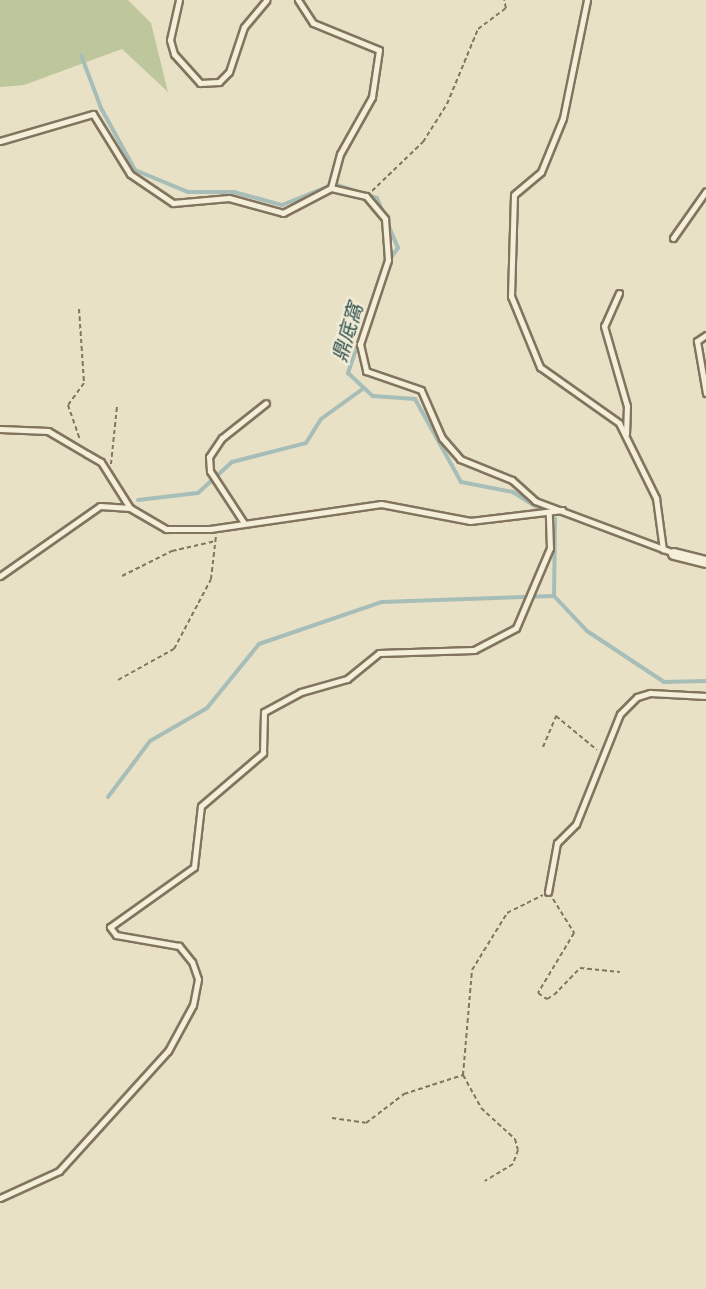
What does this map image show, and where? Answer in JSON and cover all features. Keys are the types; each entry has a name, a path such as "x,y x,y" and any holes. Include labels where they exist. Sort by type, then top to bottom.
{"street":[{"path":"674,554 706,562"}],"lane":[{"path":"179,0 170,40 174,54 200,83 219,82 229,72 244,27 267,0"},
{"path":"298,0 313,24 379,50 372,96 340,154 331,188"},
{"path":"587,0 563,118 541,172 514,195 511,296 540,368 619,423 656,498 663,550"},
{"path":"0,141 93,114 130,174 173,203 229,198 283,213 331,188 366,196 385,219 388,260 360,344 362,365 377,378 421,390 442,438 460,459 512,480 535,501 674,554"},
{"path":"673,238 706,191"},
{"path":"620,293 604,326 627,406 626,437"},
{"path":"706,335 697,341 706,393"},
{"path":"244,523 210,471 209,457 222,438 266,403"},
{"path":"0,429 48,431 87,454 105,470 130,508 166,529 215,528 381,504 470,521 563,510"},
{"path":"0,576 100,506 130,508"},
{"path":"0,1198 59,1171 154,1070 173,1042 197,988 189,955 179,946 116,935 110,927 194,867 201,806 263,753 264,712 301,692 347,679 379,653 474,650 516,628 550,548 549,512"},
{"path":"548,892 557,843 576,824 620,714 637,697 706,696"}],"path":[{"path":"366,196 423,142 447,104 478,28 506,9 504,0"},
{"path":"79,309 84,383 68,405 69,420 87,454"},
{"path":"105,470 114,462 117,406"},
{"path":"118,680 174,649 211,579 216,540 215,528"},
{"path":"122,576 172,551 216,540"},
{"path":"543,747 556,716 603,756"},
{"path":"485,1180 513,1164 518,1150 514,1138 481,1108 463,1075 472,970 507,913 548,892 574,933 538,993 548,999 580,968 620,972"},
{"path":"332,1118 366,1123 404,1094 463,1075"}],"green space":[{"path":"0,0 128,0 151,23 168,92 122,49 24,85 0,87"}],"waterway":[{"name":"鼎底窩","path":"81,55 101,108 135,170 188,192 234,192 282,205 334,184 377,198 398,248 388,262"},
{"name":"鼎底窩","path":"382,271 348,373 373,396 415,399 461,482 513,492 555,519 554,596 587,631 664,682 706,681"},
{"path":"138,500 198,493 232,462 306,443 321,419 364,388"},
{"path":"108,797 150,741 207,708 259,644 382,602 554,596"}]}
